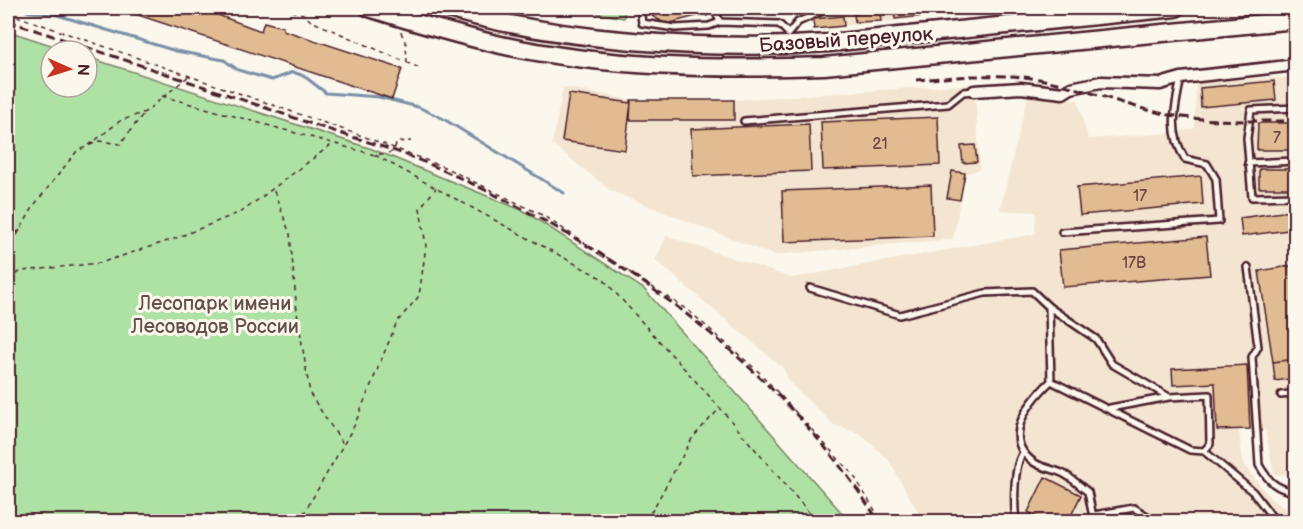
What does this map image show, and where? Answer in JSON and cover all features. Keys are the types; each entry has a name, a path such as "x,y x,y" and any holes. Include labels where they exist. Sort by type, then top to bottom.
{"main road":[{"name":"Базовый переулок","path":"369,8 503,46 619,62 718,66 824,66 1296,20"},
{"name":"Базовый переулок","path":"445,8 587,37 684,43 788,39 1176,8"}],"street":[{"path":"974,91 1021,88 1063,93 1071,88 1101,82 1160,84 1181,78 1296,65"}],"lane":[{"path":"640,8 642,23 675,28 709,26 720,22 779,24 788,39 798,22 829,8"},
{"path":"714,8 720,22"},
{"path":"1062,232 1219,221 1216,179 1212,171 1207,164 1185,159 1177,146 1173,116 1181,78"},
{"path":"744,121 948,104 963,92 974,91"},
{"path":"1296,108 1251,110 1247,138 1252,197 1296,196"},
{"path":"1248,163 1296,161"},
{"path":"1248,267 1258,347 1252,357 1259,465 1267,480 1281,490 1296,492"},
{"path":"810,288 900,315 985,293 1032,291 1049,307 1096,339 1112,364 1169,397"},
{"path":"1049,307 1051,381 1033,398 1018,423 1018,438 1023,453 1036,464 1063,473 1088,492 1094,518 1134,508 1157,522"},
{"path":"1051,381 1190,450 1204,451 1253,492 1276,522"},
{"path":"1281,395 1296,393"},
{"path":"1108,408 1169,397 1209,395 1210,444 1204,451"},
{"path":"1016,522 1014,506 1018,459 1023,453"}],"path":[{"path":"283,8 303,14 310,21 422,69"},
{"path":"8,13 191,74 444,167 542,215 689,311 760,373 854,476 882,522"},
{"path":"400,29 406,44 407,63"},
{"path":"8,251 35,204 77,151 100,141 120,144 145,112 191,74"},
{"path":"162,96 332,145 375,155 603,279 720,408 817,522"},
{"path":"88,146 120,121 145,112"},
{"path":"375,155 393,152 396,142 411,141"},
{"path":"8,278 22,270 100,263 136,252 243,211 332,145"},
{"path":"299,522 354,426 397,322 419,296 426,246 420,208 437,187"},
{"path":"274,190 290,234 297,312 310,394 344,444"},
{"path":"8,236 22,230"},
{"path":"8,244 14,244"},
{"path":"635,522 652,511 693,437 720,408"}],"shaded area":[{"path":"795,8 1013,8 814,29 813,19 816,19 813,15 800,12"},
{"path":"1295,77 1295,475 1274,474 1265,430 1239,430 1243,464 1271,499 1295,515 1295,521 923,521 888,459 859,433 834,425 790,383 783,368 655,260 667,236 792,278 1035,234 1036,212 1000,210 1028,95 1078,100 1088,139 1174,133 1195,128 1196,82"},
{"path":"974,84 980,169 965,174 953,239 773,255 611,191 552,144 563,87 631,100 734,100"}],"green space":[{"path":"571,8 625,8 624,18"},
{"name":"Лесопарк имени Лесоводов России","path":"8,31 39,41 39,99 99,99 99,61 372,149 524,211 644,289 849,521 8,521"}],"building":[{"path":"117,8 199,8 261,31 264,22 283,27 283,30 402,69 392,99"},
{"path":"657,8 708,8 709,11 707,16 704,14 666,24 652,16 652,10"},
{"path":"893,8 999,8 895,19"},
{"path":"880,12 881,21 855,22 854,14"},
{"path":"843,16 844,26 814,29 813,19"},
{"path":"1274,81 1276,100 1201,107 1200,88"},
{"path":"569,94 631,103 625,150 562,141"},
{"path":"631,100 734,100 734,120 630,120"},
{"path":"938,117 940,165 823,170 821,122"},
{"path":"1258,123 1296,123 1296,150 1257,150"},
{"path":"809,124 811,171 693,176 691,129"},
{"path":"975,145 977,162 963,163 961,146"},
{"path":"1259,169 1296,169 1296,188 1259,188"},
{"path":"952,171 965,173 960,200 947,198"},
{"path":"1201,176 1203,204 1080,215 1077,187"},
{"path":"931,185 933,236 784,242 782,191"},
{"path":"1296,210 1296,229 1242,236 1240,218"},
{"path":"1206,237 1210,275 1063,287 1059,250"},
{"path":"1296,265 1296,359 1273,362 1259,271"},
{"path":"1296,359 1296,378 1275,381 1273,362"},
{"path":"1247,365 1250,429 1217,430 1215,383 1173,385 1172,369"},
{"path":"1045,477 1081,495 1068,522 1047,522 1028,512"}],"waterway":[{"path":"19,8 30,12 54,14 176,51 224,60 238,70 272,80 293,72 304,76 326,93 379,97 418,107 442,118 564,193"}],"railway":[{"path":"8,21 406,155 502,198 565,233 626,271 685,313 740,359 791,409 838,463 879,522"},
{"path":"916,80 1012,76 1044,80 1143,109 1176,116 1221,120 1296,121"}]}
